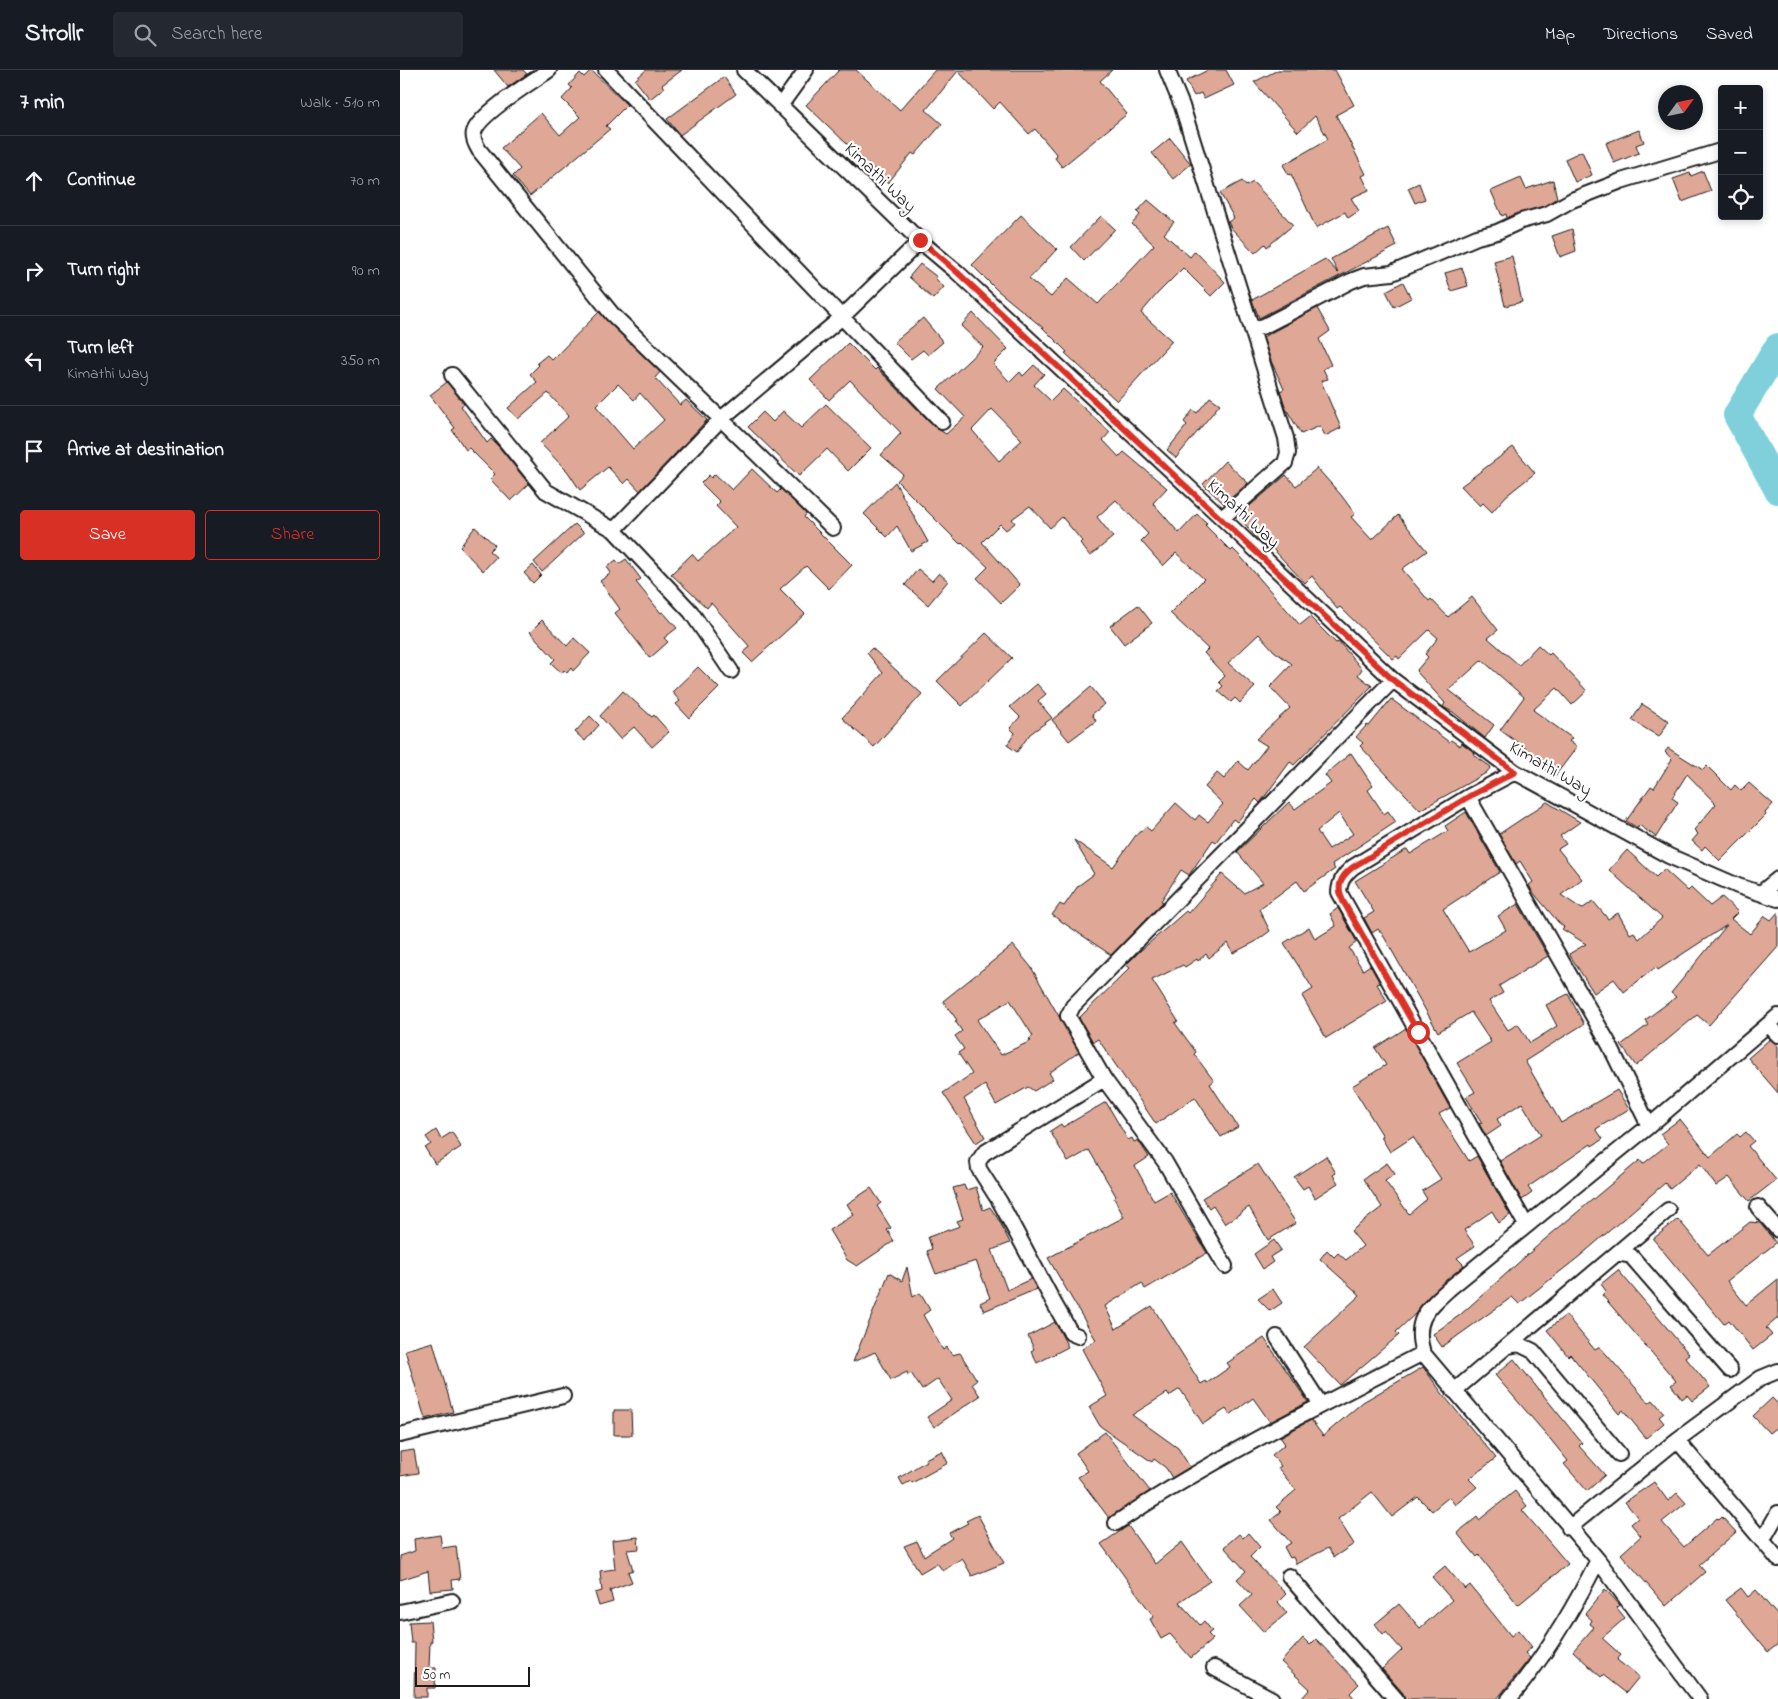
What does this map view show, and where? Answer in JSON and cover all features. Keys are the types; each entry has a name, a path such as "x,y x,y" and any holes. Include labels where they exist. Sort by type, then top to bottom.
{"street":[{"path":"549,70 481,121 474,132 474,140 479,150 612,314 833,528"},
{"path":"606,70 942,422"},
{"name":"Kimathi Way","path":"744,70 920,240 957,272 1222,518 1393,680 1515,772 1669,856 1738,886 1762,892 1778,899"},
{"path":"780,106 806,70"},
{"path":"1167,70 1182,106 1254,329 1282,422 1288,453 1285,463 1278,471 1222,518"},
{"path":"1254,329 1264,326 1364,276 1392,273 1477,237 1547,214 1572,200 1621,180 1718,151"},
{"path":"614,530 721,419 842,318 920,240"},
{"path":"452,375 546,491 614,530 691,612 731,671"},
{"path":"1225,1266 1165,1162 1104,1079 1068,1016 1072,1006 1393,680"},
{"path":"1515,772 1468,797 1353,867 1344,874 1339,883 1339,892 1526,1225"},
{"path":"1468,797 1609,1044 1649,1126"},
{"path":"1762,892 1778,879"},
{"path":"1700,1699 1598,1560 1568,1528 1423,1354 1419,1327 1428,1308 1526,1225 1775,1025"},
{"path":"1078,1336 1071,1333 1000,1202 979,1169 978,1162 984,1153 1104,1079"},
{"path":"1758,1208 1778,1230"},
{"path":"1454,1391 1668,1210"},
{"path":"1618,1253 1631,1256 1730,1370"},
{"path":"1277,1337 1321,1405"},
{"path":"1509,1346 1519,1344 1533,1351 1619,1454"},
{"path":"1116,1523 1176,1484 1321,1405 1423,1354"},
{"path":"1568,1528 1677,1440 1761,1378 1778,1371"},
{"path":"400,1435 563,1396"},
{"path":"1677,1440 1778,1559"},
{"path":"1762,1540 1778,1513"},
{"path":"1508,1699 1528,1676 1573,1610 1598,1560"},
{"path":"1289,1576 1396,1699"},
{"path":"400,1612 452,1601"},
{"path":"1214,1668 1272,1699"}],"building":[{"path":"494,70 523,70 527,74 508,87"},
{"path":"591,70 627,105 606,126 610,129 530,196 513,176 520,169 501,148 541,113 560,135 580,117 562,99 572,88 569,85 580,73 584,77"},
{"path":"646,70 682,70 662,85 664,88 650,99 635,80"},
{"path":"839,70 856,70 900,110 935,70 1112,70 1100,81 1127,114 1062,167 1055,158 1057,155 1035,129 1029,134 1000,102 993,109 958,71 926,110 942,124 915,155 912,153 888,183 806,105"},
{"path":"1208,70 1226,70 1234,85 1204,99 1201,93 1194,96 1186,81"},
{"path":"1278,70 1335,70 1354,105 1336,115 1366,174 1362,176 1369,190 1351,198 1359,211 1348,218 1345,212 1316,228 1291,174 1289,175 1283,165 1328,139 1315,116 1298,132 1254,82"},
{"path":"724,77 736,94 680,135 667,119"},
{"path":"1639,130 1644,142 1636,145 1639,153 1614,163 1606,143"},
{"path":"1170,138 1191,164 1173,179 1152,153"},
{"path":"1582,151 1592,175 1575,182 1565,159"},
{"path":"1703,171 1711,191 1682,202 1673,179 1690,173 1691,176"},
{"path":"1521,178 1526,189 1553,180 1557,198 1544,206 1507,218 1506,214 1502,216 1491,191"},
{"path":"1242,181 1246,186 1253,182 1293,225 1267,247 1265,244 1255,253 1231,228 1228,222 1234,218 1220,193"},
{"path":"1419,183 1425,199 1415,203 1408,188"},
{"path":"1148,200 1174,222 1164,234 1190,257 1195,251 1225,282 1211,296 1183,268 1158,293 1141,313 1172,341 1117,401 1065,353 1067,352 1042,327 997,290 972,265 1021,215 1057,249 1029,279 1051,297 1068,278 1098,304 1154,245 1132,224 1140,215 1137,212"},
{"path":"1101,216 1115,229 1084,261 1071,247"},
{"path":"1388,228 1397,246 1259,318 1252,300 1325,259 1338,273 1331,259"},
{"path":"1572,229 1576,251 1560,257 1552,236"},
{"path":"1512,256 1522,302 1505,306 1494,261"},
{"path":"920,264 937,277 935,278 944,287 933,299 909,277"},
{"path":"1462,268 1468,286 1451,291 1445,273"},
{"path":"1403,282 1411,298 1394,307 1386,291"},
{"path":"1317,308 1330,331 1319,339 1331,365 1323,369 1328,379 1321,381 1341,428 1325,436 1320,426 1301,434 1285,407 1280,391 1284,389 1271,361 1263,337"},
{"path":"599,312 660,372 655,378 680,405 686,400 707,420 640,491 629,479 624,484 608,467 580,490 568,472 540,443 569,416 548,393 518,419 508,408 537,382 530,374 539,365 537,363 547,355 552,360","holes":["618,384 634,400 640,393 664,420 633,449 596,406"]},
{"path":"973,313 1008,349 993,364 1010,382 1020,372 1023,376 1034,365 1044,374 1034,385 1051,401 1063,389 1110,432 1103,440 1119,457 1124,452 1167,488 1153,503 1179,533 1197,514 1207,523 1205,525 1231,551 1233,549 1241,557 1300,625 1310,617 1336,643 1339,642 1362,669 1358,675 1372,686 1294,765 1290,762 1260,803 1256,799 1237,822 1233,819 1216,842 1213,840 1189,875 1181,870 1161,901 1163,902 1111,955 1052,915 1060,904 1064,906 1078,886 1094,874 1074,840 1113,867 1136,835 1146,827 1151,831 1176,803 1195,820 1199,815 1208,822 1223,804 1205,787 1217,773 1224,779 1238,761 1248,770 1267,746 1256,739 1290,708 1270,687 1292,664 1274,651 1259,634 1228,663 1255,687 1240,703 1235,698 1231,702 1218,691 1223,686 1219,682 1225,676 1204,653 1208,649 1170,613 1204,579 1176,553 1163,566 1141,541 1148,534 1116,500 1097,517 1113,537 1090,556 1080,543 1082,541 1062,517 1050,528 1030,506 1012,519 1015,523 1006,530 1000,524 982,542 1020,585 1001,603 977,578 988,567 962,542 960,544 897,481 903,474 881,455 901,433 850,380 829,400 810,380 848,343 875,370 877,368 936,428 946,434 965,417 938,389 983,347 961,326","holes":["992,409 1022,440 999,461 972,430"]},
{"path":"923,318 943,342 928,355 923,350 911,359 894,342"},
{"path":"447,382 464,404 461,406 487,443 491,439 529,484 511,501 490,479 495,474 469,448 466,450 452,430 455,428 430,395"},
{"path":"1210,397 1220,404 1176,458 1167,450 1187,425 1184,422 1193,410 1197,413"},
{"path":"826,404 871,448 848,471 827,449 799,476 748,427 763,412 773,422 783,411 801,428"},
{"path":"1513,447 1535,473 1506,496 1492,512 1483,503 1480,506 1461,486"},
{"path":"1225,461 1248,483 1224,504 1203,484"},
{"path":"1317,468 1355,514 1351,517 1372,540 1398,515 1427,551 1402,569 1429,601 1431,599 1448,617 1472,597 1498,630 1488,638 1519,665 1538,645 1549,655 1551,653 1587,691 1572,705 1557,688 1533,710 1572,738 1569,741 1577,747 1555,776 1536,764 1539,758 1500,730 1524,697 1482,660 1449,690 1494,725 1485,738 1453,712 1443,707 1445,703 1416,671 1428,657 1425,654 1438,638 1429,630 1399,659 1397,656 1393,659 1340,607 1337,609 1312,576 1305,583 1272,548 1269,551 1259,541 1238,516 1286,475 1296,486"},
{"path":"752,469 777,493 781,489 806,514 804,517 852,565 829,589 806,566 780,589 805,614 752,662 743,653 750,647 711,603 707,608 671,574 692,554 698,561 736,527 716,506 720,502 701,483 709,475 711,478 715,474 732,490"},
{"path":"895,482 928,542 911,551 897,526 887,537 864,514"},
{"path":"575,524 584,533 542,572 534,562"},
{"path":"475,527 495,545 489,551 496,557 483,571 460,547"},
{"path":"626,559 641,579 636,582 661,613 663,612 677,628 664,638 668,642 650,658 615,613 620,609 600,581 611,573 607,567 616,560 619,564"},
{"path":"533,565 541,575 533,583 524,573"},
{"path":"918,569 932,581 939,573 948,581 928,605 905,585"},
{"path":"1138,605 1152,623 1124,644 1110,626"},
{"path":"542,620 567,646 574,638 590,653 573,671 571,668 567,673 564,670 562,673 551,663 555,659 530,632"},
{"path":"986,633 1012,658 962,706 937,681"},
{"path":"872,648 922,694 874,747 842,718 883,673 867,653"},
{"path":"698,667 719,688 689,718 676,704 680,701 672,692"},
{"path":"1037,684 1046,694 1038,701 1052,718 1030,734 1017,752 1007,745 1015,733 1010,728 1020,717 1010,707"},
{"path":"1091,687 1105,704 1092,714 1096,721 1069,741 1052,720"},
{"path":"623,691 652,717 654,715 669,732 652,747 634,727 620,739 600,716"},
{"path":"1391,699 1449,742 1451,740 1460,746 1462,743 1475,753 1474,755 1491,767 1486,773 1420,810 1360,746 1363,743 1356,737 1367,725 1369,726"},
{"path":"1642,704 1669,721 1659,737 1632,720"},
{"path":"590,716 599,725 585,741 575,732"},
{"path":"1668,748 1703,770 1707,766 1731,790 1735,785 1741,791 1749,783 1773,804 1765,813 1766,815 1720,861 1705,846 1702,850 1692,841 1698,834 1694,830 1716,804 1687,774 1672,798 1678,802 1656,837 1639,825 1638,828 1626,821 1651,786 1654,788 1672,759 1665,752"},
{"path":"1351,753 1373,786 1368,790 1384,814 1388,811 1396,822 1332,864 1335,869 1304,891 1297,881 1259,909 1270,931 1255,942 1233,953 1228,943 1209,958 1206,954 1198,961 1197,959 1185,967 1183,965 1152,980 1178,1021 1175,1023 1196,1052 1194,1054 1214,1081 1210,1084 1238,1127 1221,1137 1195,1097 1156,1124 1098,1039 1093,1042 1079,1018 1130,968 1126,965 1186,911 1188,913 1222,874 1244,893 1263,883 1237,852 1289,802 1295,809 1331,783 1325,775","holes":["1339,813 1353,834 1329,849 1317,831"]},
{"path":"1547,802 1580,822 1560,836 1566,844 1558,849 1582,879 1561,895 1582,909 1593,901 1608,919 1618,913 1630,934 1634,932 1639,939 1662,918 1609,870 1627,850 1656,877 1664,869 1688,891 1691,888 1710,906 1722,897 1738,912 1731,919 1750,934 1765,916 1771,920 1778,912 1778,947 1709,1025 1697,1015 1636,1066 1621,1045 1648,1025 1645,1020 1676,997 1671,993 1727,925 1658,970 1656,967 1624,992 1614,979 1594,993 1569,954 1586,944 1562,929 1564,927 1532,891 1529,885 1533,882 1520,861 1516,864 1499,834"},
{"path":"1466,812 1500,872 1443,909 1469,952 1506,930 1498,916 1518,904 1548,956 1499,986 1503,993 1489,1001 1508,1030 1518,1024 1530,1043 1557,1026 1546,1005 1568,994 1584,1024 1525,1061 1561,1123 1617,1090 1629,1109 1596,1129 1603,1139 1592,1146 1591,1144 1528,1187 1532,1193 1522,1200 1500,1161 1541,1135 1522,1103 1497,1119 1501,1126 1486,1136 1479,1124 1482,1123 1466,1097 1475,1092 1457,1063 1491,1042 1471,1012 1438,1032 1383,935 1378,929 1372,933 1364,918 1374,912 1355,881 1407,849 1410,854 1448,831 1445,826"},
{"path":"1338,908 1357,942 1349,948 1363,970 1370,965 1380,983 1377,984 1387,1001 1326,1038 1302,996 1313,989 1284,943 1309,927 1315,939 1336,926 1330,914"},
{"path":"1013,945 1031,967 1079,1052 1049,1073 1053,1079 1034,1091 1028,1087 996,1105 985,1085 964,1099 985,1137 976,1143 943,1093 972,1074 958,1053 964,1049 955,1036 962,1031 955,1021 957,1020 943,1001","holes":["1010,1000 1033,1036 1029,1039 1031,1041 1001,1055 977,1020"]},
{"path":"1406,1028 1450,1108 1439,1114 1469,1161 1477,1156 1510,1215 1499,1223 1492,1211 1464,1230 1475,1246 1457,1258 1464,1265 1428,1297 1416,1313 1396,1332 1399,1335 1340,1385 1304,1347 1360,1295 1320,1259 1327,1250 1334,1257 1338,1253 1346,1260 1363,1246 1351,1231 1382,1207 1363,1179 1387,1163 1395,1174 1385,1181 1409,1214 1427,1199 1422,1191 1441,1179 1413,1137 1390,1152 1381,1137 1383,1136 1352,1086 1386,1065 1375,1048"},
{"path":"1770,1039 1778,1046 1778,1093 1748,1058"},
{"path":"1106,1102 1128,1140 1132,1138 1134,1142 1138,1140 1149,1157 1135,1166 1154,1201 1170,1192 1207,1253 1145,1289 1142,1283 1105,1306 1116,1329 1152,1306 1201,1384 1206,1381 1207,1383 1230,1367 1227,1363 1264,1338 1308,1402 1270,1422 1253,1398 1230,1415 1226,1409 1203,1424 1180,1389 1169,1396 1167,1393 1132,1415 1178,1448 1190,1467 1172,1478 1166,1468 1154,1459 1152,1462 1100,1426 1089,1407 1107,1396 1082,1349 1096,1340 1048,1258 1124,1217 1114,1198 1116,1196 1089,1150 1068,1162 1050,1131 1061,1124 1063,1127"},
{"path":"1680,1119 1710,1157 1737,1134 1740,1137 1746,1132 1754,1141 1748,1146 1776,1180 1749,1201 1729,1177 1716,1186 1700,1164 1670,1189 1665,1183 1580,1256 1519,1304 1512,1297 1442,1347 1433,1334 1460,1315 1544,1240 1640,1160 1643,1164 1668,1144 1660,1134"},
{"path":"436,1130 441,1139 452,1132 461,1147 435,1164 425,1148 431,1144 426,1137"},
{"path":"1326,1156 1336,1173 1333,1175 1338,1183 1315,1198 1308,1186 1303,1189 1294,1177"},
{"path":"1258,1164 1296,1223 1268,1240 1249,1207 1225,1224 1213,1205 1209,1208 1202,1198"},
{"path":"964,1185 966,1190 976,1187 983,1210 990,1207 1010,1243 992,1250 1007,1290 1031,1279 1037,1289 984,1311 980,1303 990,1298 976,1261 936,1274 927,1251 932,1249 928,1237 960,1226 957,1221 963,1219 953,1188"},
{"path":"871,1188 881,1203 877,1206 891,1228 887,1230 894,1241 857,1266 847,1260 829,1230 854,1215 847,1204"},
{"path":"1678,1219 1708,1255 1750,1222 1760,1223 1776,1243 1727,1281 1746,1305 1778,1279 1778,1318 1766,1328 1772,1335 1753,1350 1729,1320 1724,1324 1653,1239"},
{"path":"1274,1240 1281,1250 1270,1257 1273,1262 1263,1269 1254,1254"},
{"path":"907,1267 913,1297 920,1293 930,1310 923,1315 943,1350 947,1347 952,1355 960,1353 977,1380 972,1384 980,1396 934,1427 927,1417 952,1400 938,1379 922,1390 911,1373 908,1375 907,1372 891,1380 875,1352 853,1362 889,1273 902,1281"},
{"path":"1618,1270 1689,1354 1685,1357 1710,1387 1692,1401 1687,1395 1682,1399 1671,1385 1676,1381 1602,1295 1606,1291 1601,1284"},
{"path":"1273,1289 1282,1303 1270,1311 1258,1299"},
{"path":"1566,1315 1595,1350 1600,1347 1649,1403 1653,1400 1664,1413 1659,1417 1664,1423 1646,1438 1623,1410 1619,1414 1570,1354 1568,1356 1547,1330"},
{"path":"1055,1322 1068,1347 1037,1363 1031,1351 1034,1349 1028,1336"},
{"path":"433,1342 453,1412 425,1419 405,1350"},
{"path":"1514,1359 1582,1443 1579,1446 1605,1475 1587,1491 1564,1464 1568,1461 1495,1375"},
{"path":"1423,1367 1445,1397 1496,1458 1469,1479 1477,1487 1455,1505 1449,1497 1432,1511 1418,1497 1392,1517 1372,1492 1338,1519 1354,1544 1334,1557 1328,1548 1296,1564 1293,1557 1290,1558 1284,1547 1291,1543 1271,1520 1281,1512 1276,1507 1296,1490 1278,1468 1281,1466 1272,1455 1285,1444 1280,1437 1311,1420 1323,1436 1363,1402"},
{"path":"1772,1398 1778,1404 1778,1426 1769,1433 1753,1416"},
{"path":"614,1410 631,1410 632,1435 614,1435"},
{"path":"1105,1432 1150,1491 1109,1518 1078,1477 1088,1471 1076,1453"},
{"path":"414,1450 418,1473 400,1476 400,1452"},
{"path":"942,1451 948,1463 912,1483 911,1481 903,1485 899,1478 926,1461 925,1459"},
{"path":"1654,1482 1668,1501 1677,1493 1686,1503 1662,1522 1684,1547 1717,1518 1719,1520 1722,1517 1736,1532 1699,1565 1705,1572 1666,1606 1621,1554 1641,1536 1631,1524 1638,1518 1625,1502"},
{"path":"1515,1491 1527,1506 1522,1510 1568,1564 1518,1605 1479,1555 1477,1557 1457,1533 1477,1517 1479,1520"},
{"path":"978,1515 1004,1563 972,1576 962,1558 943,1571 937,1563 920,1573 904,1546 917,1541 924,1556 952,1538 949,1533 968,1523 966,1521"},
{"path":"1128,1526 1155,1564 1182,1542 1210,1581 1179,1602 1200,1625 1204,1621 1212,1631 1208,1634 1213,1639 1191,1658 1170,1634 1161,1639 1150,1619 1154,1617 1101,1544"},
{"path":"1248,1533 1260,1547 1250,1557 1286,1594 1278,1602 1287,1613 1264,1632 1240,1606 1252,1595 1237,1579 1246,1571 1224,1547 1239,1534 1243,1538"},
{"path":"440,1535 442,1548 456,1546 460,1579 452,1580 453,1589 430,1591 428,1571 400,1580 400,1556 415,1551 414,1539"},
{"path":"638,1537 639,1549 627,1550 633,1570 628,1572 632,1582 610,1590 613,1602 599,1606 595,1593 602,1591 600,1571 615,1569 612,1540"},
{"path":"1445,1566 1465,1589 1470,1585 1511,1636 1518,1630 1532,1647 1525,1653 1530,1658 1497,1699 1405,1699 1403,1693 1382,1669 1402,1650 1386,1632 1383,1634 1375,1624 1399,1604 1420,1628 1452,1600 1432,1577"},
{"path":"1741,1588 1748,1597 1756,1590 1778,1616 1778,1644 1768,1652 1725,1600"},
{"path":"1605,1589 1620,1605 1617,1608 1625,1618 1602,1638 1621,1655 1617,1660 1639,1677 1626,1693 1603,1675 1601,1677 1573,1651 1594,1627 1590,1624 1592,1620 1585,1614"},
{"path":"430,1621 432,1641 430,1642 429,1668 436,1668 435,1688 427,1688 427,1697 414,1697 415,1643 411,1643 409,1622"},
{"path":"1303,1638 1310,1645 1316,1639 1359,1684 1350,1693 1355,1699 1301,1699 1310,1689 1281,1662"}],"waterway":[{"path":"1778,347 1737,415 1778,490"}],"route":[{"path":"920,240 957,272 1222,518 1393,680 1515,772 1468,797 1353,867 1344,874 1339,883 1339,892 1343,901 1418,1032"}]}
